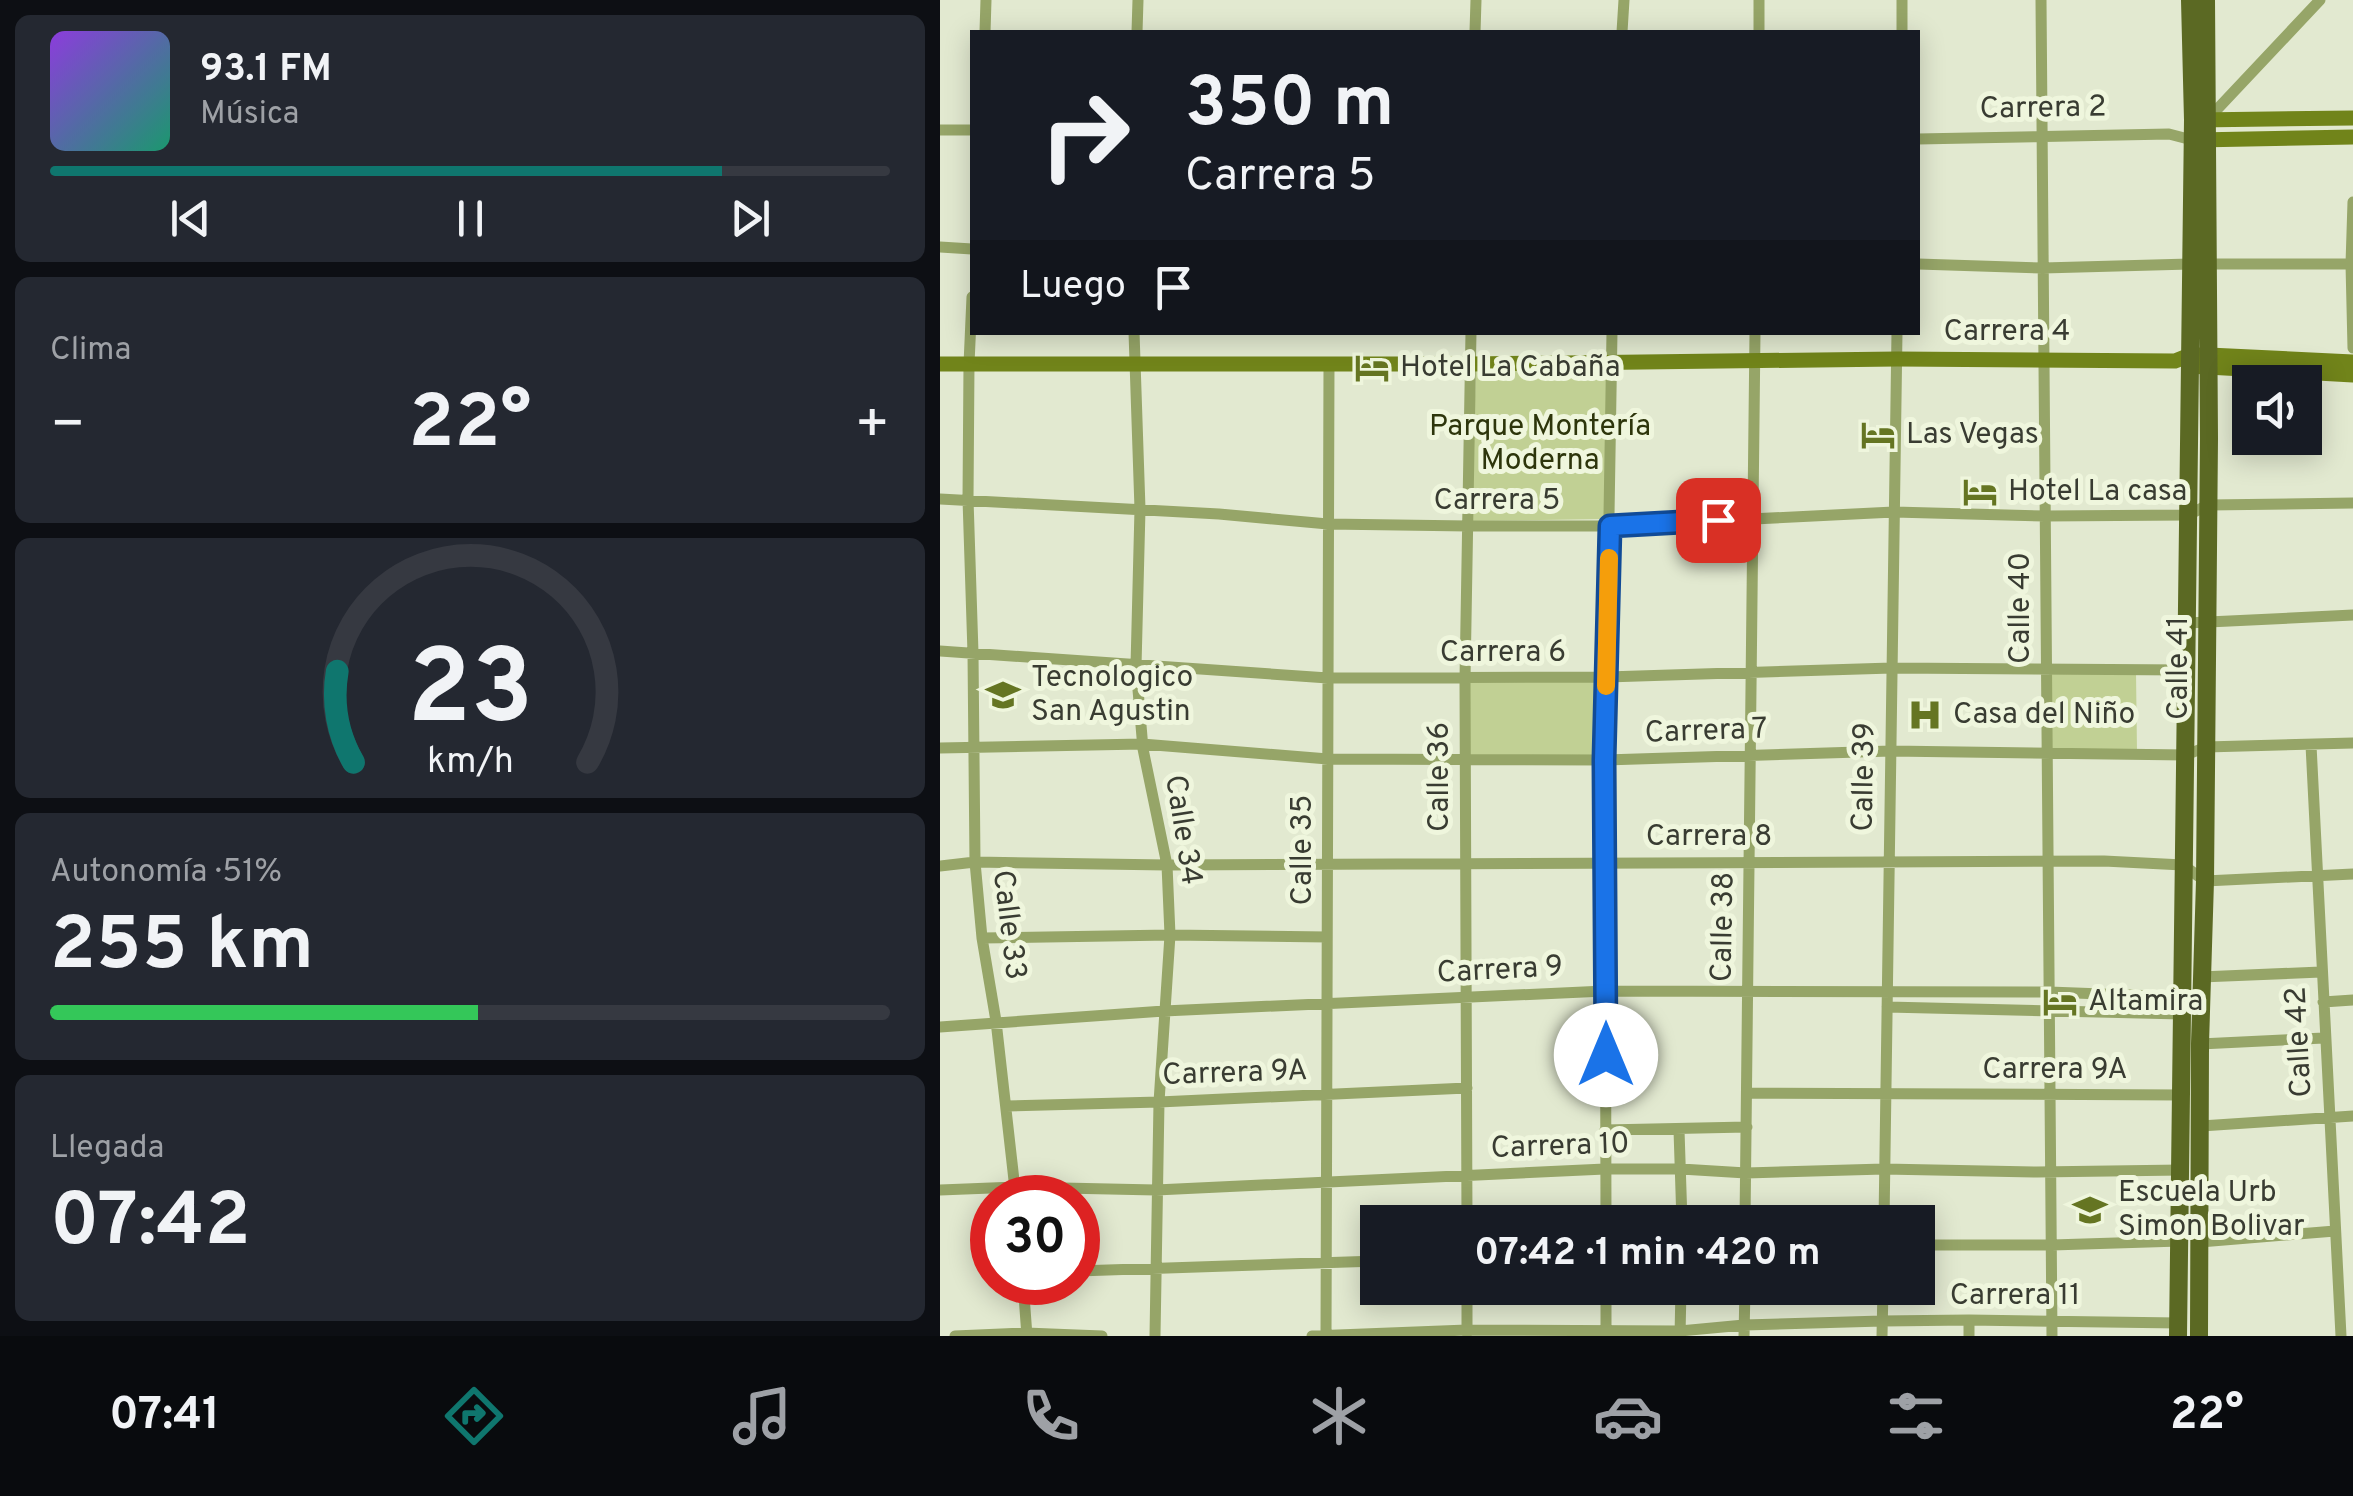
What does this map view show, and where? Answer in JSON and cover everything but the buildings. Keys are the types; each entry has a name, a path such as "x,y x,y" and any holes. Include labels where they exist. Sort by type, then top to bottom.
{"main road":[{"name":"Calle 41","path":"2190,0 2200,120"},
{"name":"Calle 41","path":"2199,1336 2209,361 2200,264 2200,120 2206,0"},
{"name":"Calle 41","path":"2179,1330 2190,361 2200,264"}],"street":[{"path":"985,30 986,0"},
{"path":"1137,30 1138,0"},
{"path":"1476,0 1476,30"},
{"path":"1622,30 1624,0"},
{"path":"1759,0 1759,30"},
{"path":"1902,0 1902,30"},
{"name":"Calle 40","path":"2041,0 2052,1336"},
{"path":"2200,120 2320,0"},
{"name":"Carrera 2","path":"2169,134 2200,120 2353,118"},
{"path":"940,130 970,130"},
{"name":"Carrera 2","path":"1920,140 2169,134 2200,139 2353,137"},
{"path":"2353,202 2353,348"},
{"path":"940,248 970,248"},
{"path":"1920,264 2043,268 2352,264"},
{"name":"Calle 33","path":"970,335 968,499 974,862 1014,1175"},
{"name":"Calle 34","path":"1134,335 1140,509 1136,666 1142,744 1167,865 1170,936 1159,1102 1155,1336"},
{"name":"Calle 36","path":"1468,1205 1464,864 1472,335"},
{"path":"1606,1205 1604,760 1612,335"},
{"name":"Calle 38","path":"1746,1205 1756,335"},
{"name":"Calle 39","path":"1884,1205 1897,335"},
{"name":"Carrera 4","path":"940,364 1897,359 2353,362"},
{"name":"Carrera 4","path":"2209,361 2353,374"},
{"name":"Calle 35","path":"1326,1336 1329,364"},
{"name":"Carrera 5","path":"940,499 1328,524 1468,526 1610,526 1894,512 2188,515 2208,505 2353,503"},
{"path":"2187,623 2353,614"},
{"name":"Carrera 6","path":"940,651 1328,678 1606,677 1892,668 2187,670"},
{"name":"Carrera 7","path":"940,748 1142,744 1328,759 1604,760 1891,750 2186,755 2206,747 2353,743"},
{"name":"Calle 42","path":"2311,745 2341,1336"},
{"name":"Carrera 8","path":"940,866 974,862 1167,865 2104,860 2184,865"},
{"path":"2184,865 2205,881 2353,874"},
{"path":"982,938 1328,937"},
{"path":"2201,977 2321,972"},
{"name":"Carrera 9","path":"940,1027 1164,1011 1605,991 2049,992 2182,1006"},
{"path":"2323,1002 2353,1000"},
{"path":"1887,1007 2050,1010 2182,1006"},
{"path":"2200,1044 2324,1038"},
{"name":"Carrera 9A","path":"1006,1106 1466,1088"},
{"name":"Carrera 9A","path":"1747,1093 2182,1095"},
{"path":"2200,1126 2353,1116"},
{"path":"1605,1130 1746,1126"},
{"path":"1679,1130 1682,1205"},
{"name":"Carrera 10","path":"1100,1191 1605,1170 2182,1170"},
{"name":"Carrera 10","path":"940,1190 970,1191"},
{"path":"2200,1242 2335,1230"},
{"path":"1935,1244 2180,1242"},
{"path":"1100,1270 1360,1261"},
{"path":"1025,1305 1027,1334"},
{"path":"1467,1305 1467,1333"},
{"path":"1606,1305 1606,1332"},
{"path":"1680,1334 1681,1305"},
{"path":"1744,1330 1745,1305"},
{"path":"1882,1305 1882,1336"},
{"path":"1969,1320 1969,1336"},
{"name":"Carrera 11","path":"1312,1336 1680,1334 1882,1321 1969,1320 2052,1320 2179,1330"},
{"path":"955,1336 1102,1336"}],"green space":[{"name":"Parque Montería Moderna","path":"1476,366 1607,368 1605,519 1471,521"},
{"path":"2049,670 2136,672 2137,752 2051,749"},
{"path":"1603,678 1603,757 1470,757 1469,679"}],"slow traffic":[{"path":"1606,686 1609,558"}],"place":[{"name":"Hotel La Cabaña","path":"1372,368"},
{"name":"Las Vegas","path":"1878,435"},
{"name":"Hotel La casa","path":"1980,492"},
{"name":"Tecnologico San Agustin","path":"1003,695"},
{"name":"Casa del Niño","path":"1925,715"},
{"name":"Altamira","path":"2060,1002"},
{"name":"Escuela Urb Simon Bolivar","path":"2090,1210"}],"route":[{"path":"1606,1055 1604,760 1610,526 1718,520"}]}
